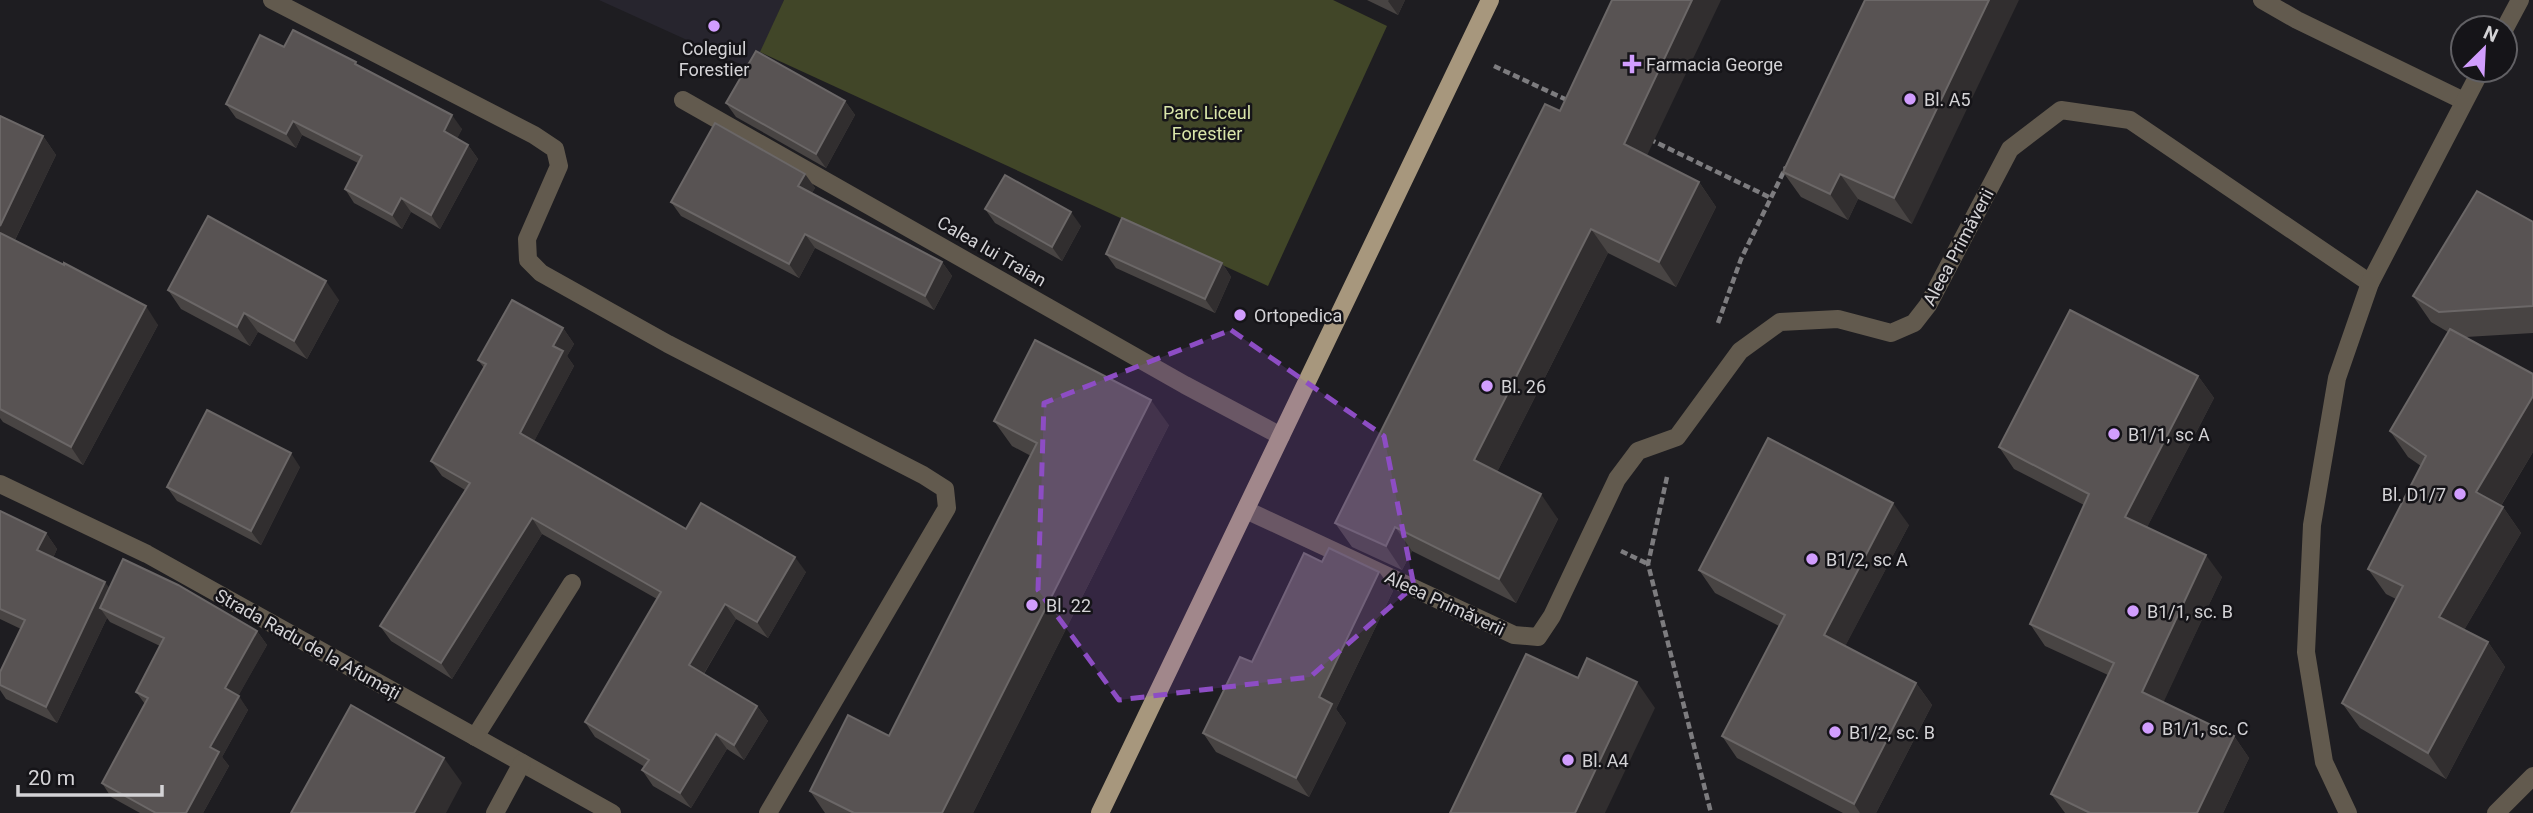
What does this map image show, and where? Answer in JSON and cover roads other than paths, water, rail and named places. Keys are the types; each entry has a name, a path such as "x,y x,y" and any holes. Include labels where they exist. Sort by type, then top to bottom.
{"main road":[{"path":"1100,813 1490,0"}],"street":[{"path":"272,0 534,135 555,149 559,166 527,239 528,260 541,273 668,344 923,475 945,489 947,508 768,813"},
{"path":"2262,0 2297,20 2464,100"},
{"path":"2348,813 2324,762 2306,653 2312,525 2323,458 2337,378 2370,283 2473,84"},
{"name":"Calea lui Traian","path":"683,100 1185,385 1281,436"},
{"name":"Aleea Primăverii","path":"1246,510 1514,635 1538,637 1552,617 1617,479 1638,451 1677,437 1740,351 1780,322 1838,319 1891,333 1914,323 1928,305 2010,149 2062,110 2130,120 2370,283"},
{"name":"Strada Radu de la Afumați","path":"0,484 146,554 612,813"},
{"path":"475,737 572,583"},
{"path":"495,813 522,763"},
{"path":"2496,813 2533,776"}],"place":[{"name":"Colegiul Forestier","path":"714,26"},
{"name":"Farmacia George","path":"1632,64"},
{"name":"Bl. A5","path":"1910,99"},
{"name":"Ortopedica","path":"1240,315"},
{"name":"Bl. 26","path":"1487,386"},
{"name":"B1/1, sc A","path":"2114,434"},
{"name":"Bl. D1/7","path":"2460,494"},
{"name":"B1/2, sc A","path":"1812,559"},
{"name":"Bl. 22","path":"1032,605"},
{"name":"B1/1, sc. B","path":"2133,611"},
{"name":"B1/1, sc. C","path":"2148,728"},
{"name":"B1/2, sc. B","path":"1835,732"},
{"name":"Bl. A4","path":"1568,760"}],"park label":[{"name":"Parc Liceul Forestier","path":"1207,122"}]}
